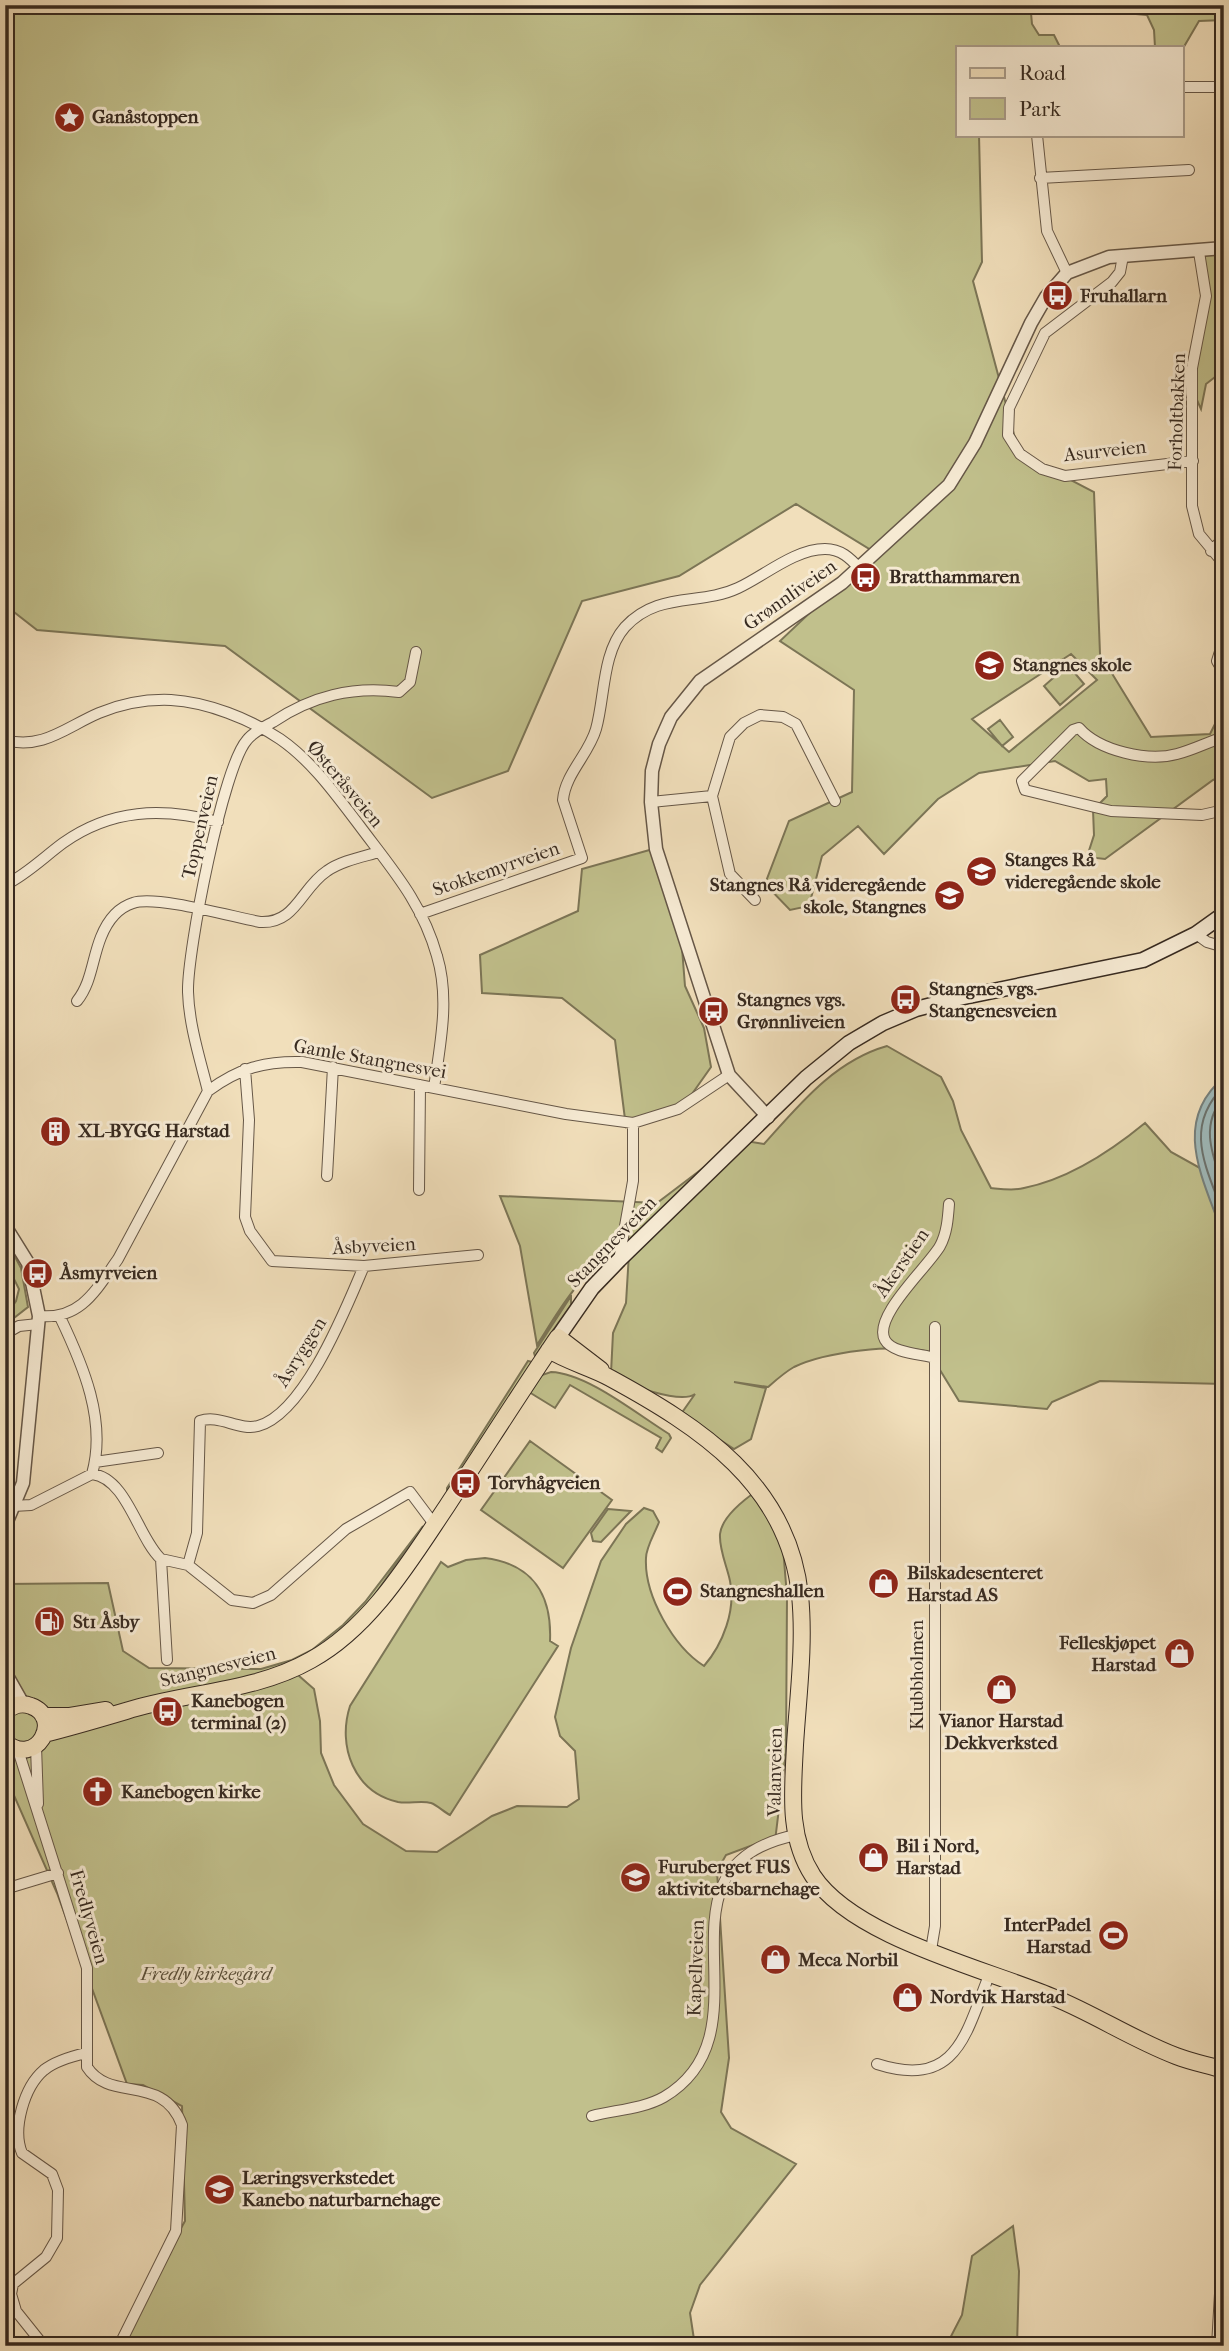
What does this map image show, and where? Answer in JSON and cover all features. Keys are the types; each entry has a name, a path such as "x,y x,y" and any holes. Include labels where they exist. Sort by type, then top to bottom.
{"main road":[{"name":"Stangnesveien","path":"12,1746 40,1740 126,1711 270,1677 324,1653 369,1612 434,1524 592,1288 806,1078 849,1043 907,1012 959,998 1143,960 1196,934 1224,914"},
{"name":"Valanveien","path":"553,1343 587,1357 608,1377 715,1445 757,1485 781,1525 796,1571 801,1618 792,1806 796,1835 813,1875 842,1906 878,1927 1057,1999 1174,2055 1224,2070"},
{"path":"6,1711 23,1704 37,1709 43,1716 40,1740"},
{"name":"Stangnesveien","path":"43,1716 126,1711"}],"street":[{"path":"1184,87 1224,87"},
{"path":"1037,136 1047,231 1067,273"},
{"path":"1040,178 1189,170"},
{"name":"Grønnliveien","path":"768,1117 729,1074 660,866 651,802 652,771 659,744 671,718 690,691 715,670 860,569 931,505 958,472 1031,323 1046,297 1067,273 1095,260 1224,248"},
{"name":"Forholtbakken","path":"1199,252 1206,296 1192,368 1195,524 1211,551 1224,564"},
{"name":"Asurveien","path":"1123,256 1120,272 1112,282 1045,333 1009,408 1008,435 1020,454 1042,469 1065,476 1193,461"},
{"path":"1211,551 1224,538"},
{"name":"Stokkemyrveien","path":"420,914 582,858 564,800 564,790 592,743 611,656 623,629 655,607 674,600 735,590 818,549 838,551 860,569"},
{"path":"1224,639 1217,662 1224,673"},
{"name":"Toppenveien","path":"208,1091 188,993 190,958 233,762 245,741 299,705 328,695 369,688 399,692 410,682 416,652"},
{"name":"Østeråsveien","path":"5,740 39,743 114,707 161,700 208,707 281,740 306,762 379,852"},
{"path":"755,900 730,874 712,796 730,737 744,723 760,715 783,717 796,724 835,800"},
{"path":"1224,737 1175,755 1148,755 1111,748 1089,739 1079,728 1073,730 1022,781 1025,790 1111,811 1202,815 1224,810"},
{"path":"651,802 712,796"},
{"path":"5,885 79,832 117,816 164,811 218,822"},
{"path":"77,1001 89,981 100,938 116,913 133,903 143,901 260,922 276,921 293,910 327,871 379,852"},
{"name":"Stokkemyrveien","path":"379,852 401,877 438,957 444,1001 434,1088"},
{"path":"1196,934 1207,943 1224,947"},
{"name":"Gamle Stangnesvei","path":"60,1317 81,1306 118,1259 208,1091 231,1074 271,1061 334,1067 434,1088 633,1123 678,1109 729,1074"},
{"path":"327,1176 334,1067"},
{"name":"Åsbyveien","path":"245,1069 249,1120 245,1217 250,1231 272,1261 364,1266 478,1255"},
{"path":"419,1190 420,1085"},
{"path":"618,1260 633,1181 633,1123"},
{"name":"Åkerstien","path":"935,1358 893,1348 886,1341 883,1332 884,1321 941,1244 949,1204"},
{"path":"5,1226 28,1263 38,1320 23,1483 5,1525"},
{"name":"Åsryggen","path":"188,1565 197,1534 200,1421 213,1420 241,1427 257,1426 286,1406 306,1383 320,1359 364,1266"},
{"path":"5,1334 38,1320 60,1317 93,1404 97,1440 92,1474"},
{"path":"935,1328 935,1358"},
{"name":"Klubbholmen","path":"931,1950 935,1926 935,1358"},
{"path":"94,1462 158,1453"},
{"path":"13,1506 31,1505 92,1474 104,1478 125,1501 152,1550 161,1559 188,1565 232,1600 253,1603 271,1595 346,1529 410,1492 434,1524"},
{"path":"161,1559 167,1660"},
{"path":"5,1674 23,1704"},
{"path":"5,1702 6,1711"},
{"name":"Fredlyveien","path":"38,1804 40,1740"},
{"name":"Fredlyveien","path":"12,1746 38,1804 87,1968 86,2053"},
{"name":"Kapellveien","path":"592,2116 661,2098 690,2073 703,2053 714,2020 716,1909 724,1878 749,1851 763,1843 796,1835"},
{"path":"5,1889 58,1873"},
{"path":"877,2064 892,2069 932,2069 952,2057 971,2022 990,1973"},
{"path":"44,2346 16,2311 10,2294 13,2284 46,2257 57,2238 57,2181 22,2153 18,2144 18,2125 27,2098 44,2070 86,2053 88,2067 94,2077 163,2098 177,2113 182,2126 176,2231 119,2346"},
{"path":"1217,2346 1224,2224"}],"green space":[{"path":"5,5 1224,5 1224,20 1199,21 1184,47 1155,46 1154,30 1147,15 1102,11 1031,13 1032,24 1039,35 1054,35 1060,46 956,46 956,136 979,136 982,262 973,281 1019,453 1094,492 1100,654 1151,737 1210,734 1224,706 1224,776 1213,780 1105,859 1087,857 1094,835 1093,810 1107,796 1106,779 1089,781 1055,761 979,773 938,799 884,854 858,826 822,856 809,906 790,910 765,884 789,821 852,792 854,690 780,641 874,552 796,504 679,576 582,601 508,771 432,798 225,646 37,630 5,605","holes":["1071,654 1097,680 1009,752 972,719"]},
{"path":"1224,247 1224,370 1206,384 1201,409 1192,389 1204,311 1196,253"},
{"path":"1068,665 1084,684 1060,705 1044,686"},
{"path":"1000,720 1013,737 1002,746 988,729"},
{"path":"653,849 682,948 685,986 704,1028 711,1067 687,1101 626,1127 615,1040 562,998 482,993 480,955 578,911 582,869"},
{"path":"887,1046 941,1077 953,1101 961,1130 991,1188 1020,1189 1057,1178 1104,1153 1145,1123 1171,1152 1200,1168 1224,1238 1224,1384 1100,1381 1052,1402 1047,1409 959,1401 929,1352 898,1348 861,1350 807,1362 791,1369 768,1387 734,1382 766,1388 751,1439 734,1449 681,1414 695,1394 678,1397 652,1392 627,1383 611,1373 613,1333 626,1303 629,1253 615,1255 587,1274 564,1303 537,1345 520,1246 500,1196 657,1203 740,1140 764,1144 804,1100 834,1073 850,1062"},
{"path":"5,1238 21,1268 28,1307 5,1325 5,1317 16,1301 19,1289 5,1261"},
{"path":"571,1296 571,1305 535,1356 534,1353"},
{"path":"528,1361 532,1362 447,1492 447,1488"},
{"path":"551,1372 580,1379 596,1387 628,1406 671,1438 662,1452 656,1448 661,1438 570,1385 555,1408 529,1392 539,1376"},
{"path":"530,1441 612,1500 563,1568 481,1510"},
{"name":"Fredly kirkegård","path":"758,1490 783,1548 787,1596 786,1751 775,1841 761,1842 726,1855 717,1871 729,2058 721,2112 731,2128 796,2164 700,2285 690,2313 695,2346 116,2346 185,2221 182,2106 143,2085 127,2084 57,1893 5,1775 5,1584 108,1583 123,1651 149,1668 261,1669 292,1660 312,1650 343,1625 365,1602 423,1526 366,1607 348,1627 290,1668 314,1689 320,1721 321,1753 334,1785 363,1824 406,1851 437,1852 492,1816 517,1806 567,1807 579,1799 575,1751 560,1736 555,1717 571,1648 601,1561 626,1524 644,1508 653,1511 659,1522 646,1554 650,1588 656,1604 682,1646 704,1666 722,1637 731,1603 730,1581 721,1546 722,1527 735,1509"},
{"path":"608,1509 631,1511 601,1542 593,1541 591,1533"},
{"path":"485,1558 516,1567 536,1584 547,1609 550,1641 558,1646 450,1815 431,1803 398,1802 383,1797 360,1778 353,1765 346,1736 350,1706 441,1562 448,1567 466,1560"},
{"path":"1013,2226 1019,2271 1017,2346 946,2346 962,2315 972,2256"}],"water":[{"path":"1224,1077 1224,1238 1201,1174 1195,1134 1198,1114 1207,1095"}],"place":[{"name":"Ganåstoppen","path":"69,117"},
{"name":"Fruhallarn","path":"1057,296"},
{"name":"Bratthammaren","path":"866,577"},
{"name":"Stangnes skole","path":"990,665"},
{"name":"Stanges Rå videregående skole","path":"982,871"},
{"name":"Stangnes Rå videregående skole, Stangnes","path":"949,896"},
{"name":"Stangnes vgs. Stangenesveien","path":"906,1000"},
{"name":"Stangnes vgs. Grønnliveien","path":"714,1011"},
{"name":"XL-BYGG Harstad","path":"55,1131"},
{"name":"Åsmyrveien","path":"37,1273"},
{"name":"Torvhågveien","path":"465,1483"},
{"name":"Bilskadesenteret Harstad AS","path":"884,1584"},
{"name":"Stangneshallen","path":"677,1591"},
{"name":"St1 Åsby","path":"50,1622"},
{"name":"Felleskjøpet Harstad","path":"1179,1654"},
{"name":"Vianor Harstad Dekkverksted","path":"1001,1690"},
{"name":"Kanebogen terminal (2)","path":"168,1712"},
{"name":"Kanebogen kirke","path":"98,1792"},
{"name":"Bil i Nord, Harstad","path":"873,1857"},
{"name":"Furuberget FUS aktivitetsbarnehage","path":"635,1878"},
{"name":"InterPadel Harstad","path":"1114,1936"},
{"name":"Meca Norbil","path":"775,1960"},
{"name":"Nordvik Harstad","path":"907,1997"},
{"name":"Læringsverkstedet Kanebo naturbarnehage","path":"219,2189"}]}
